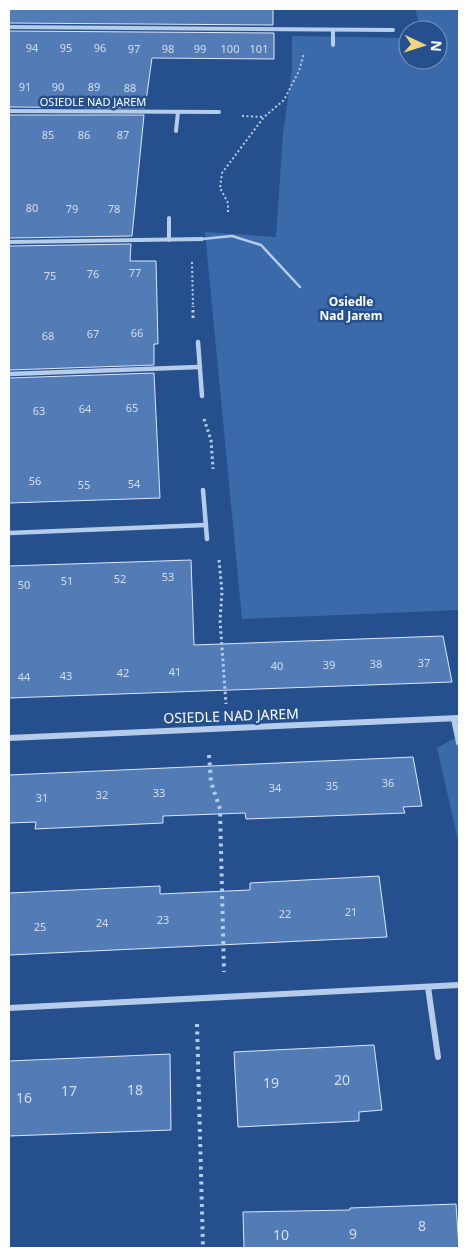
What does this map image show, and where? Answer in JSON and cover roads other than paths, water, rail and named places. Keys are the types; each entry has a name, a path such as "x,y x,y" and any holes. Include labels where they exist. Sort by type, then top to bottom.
{"street":[{"path":"9,27 393,30"},
{"path":"333,30 333,45"},
{"name":"OSIEDLE NAD JAREM","path":"9,112 219,112"},
{"path":"176,131 178,112"},
{"path":"168,218 169,240"},
{"path":"9,242 202,239"},
{"path":"198,342 202,396"},
{"path":"9,374 199,367"},
{"path":"203,490 207,539"},
{"path":"9,533 206,524"},
{"name":"OSIEDLE NAD JAREM","path":"9,738 457,719 459,743"},
{"path":"9,1008 459,985"},
{"path":"428,987 438,1056"}],"lane":[{"path":"202,239 232,236 261,245 300,287"}],"district":[{"name":"Osiedle Nad Jarem","path":"351,309"}]}
